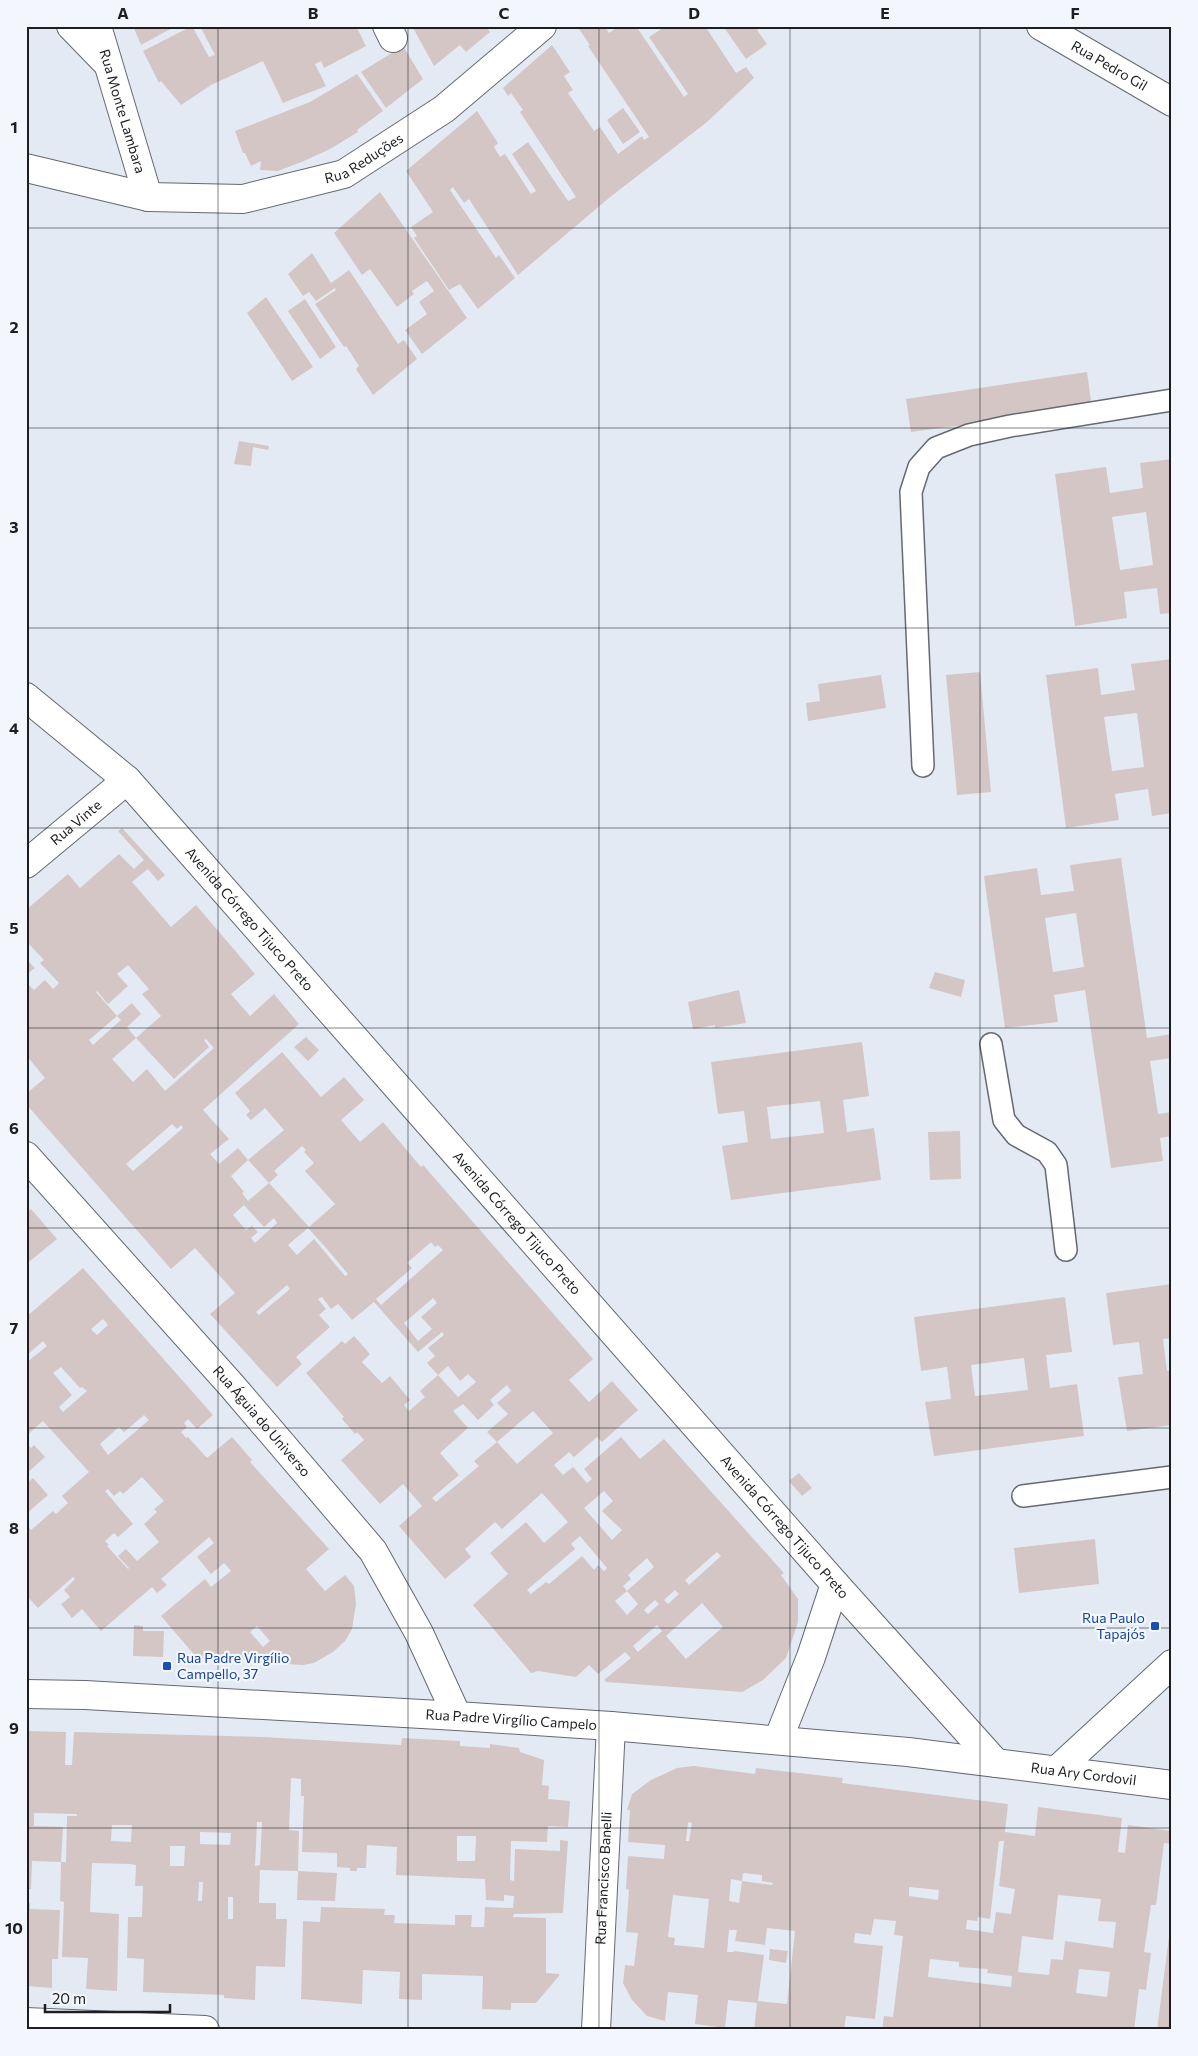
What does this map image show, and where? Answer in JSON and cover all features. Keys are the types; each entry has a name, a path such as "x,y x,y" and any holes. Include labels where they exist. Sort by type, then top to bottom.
{"street":[{"path":"71,26 110,66"},
{"name":"Rua Monte Lambara","path":"97,26 148,197"},
{"name":"Rua Reduções","path":"148,197 243,199 344,174 444,109 542,26"},
{"name":"Rua Pedro Gil","path":"1046,27 1172,102"},
{"path":"26,168 148,197"},
{"name":"Avenida Córrego Tijuco Preto","path":"26,696 126,780 835,1584 996,1762"},
{"name":"Rua Vinte","path":"26,864 126,780"},
{"name":"Rua Águia do Universo","path":"26,1156 232,1386 374,1551 419,1633 457,1716"},
{"path":"778,1740 811,1657 835,1584"},
{"path":"1057,1770 1172,1664"},
{"name":"Rua Padre Virgílio Campelo","path":"26,1694 86,1695 610,1726 908,1752 996,1762"},
{"name":"Rua Francisco Banelli","path":"596,2030 610,1726"},
{"name":"Rua Ary Cordovil","path":"996,1762 1172,1785"},
{"path":"26,2022 205,2030"}],"lane":[{"path":"923,766 911,492 919,467 936,448 969,435 1010,426 1172,400"},
{"path":"991,1044 1004,1120 1016,1135 1047,1152 1056,1165 1066,1250"},
{"path":"1023,1496 1172,1477"}],"building":[{"path":"133,26 176,26 141,45"},
{"path":"192,26 209,57 215,55 200,26 356,26 366,46 324,68 321,61 315,64 326,86 283,103 263,61 211,85 181,105 161,81 159,83 143,51"},
{"path":"412,26 486,26 490,32 466,52 460,45 434,66"},
{"path":"577,26 605,26 609,33 619,26 636,26 684,97 688,94 649,37 666,26 705,26 736,73 746,67 754,78 707,122 609,198 518,275 469,199 464,203 453,187 450,190 496,258 499,255 515,278 478,309 460,284 449,290 414,238 417,236 411,227 433,212 406,171 477,111 498,143 494,147 500,157 505,154 531,194 536,191 512,154 528,142 568,201 576,197 520,112 523,110 511,93 508,96 503,88 552,45 570,72 564,76 573,90 568,93 594,131 600,127 618,154 642,136 644,140 649,137 588,46 590,45"},
{"path":"723,26 762,26 757,30 767,44 746,59"},
{"path":"403,46 423,79 386,108 361,72"},
{"path":"357,74 383,111 357,130 358,132 330,149 304,161 278,171 260,170 261,161 251,166 245,153 243,153 235,131 310,102"},
{"path":"623,108 640,132 623,144 607,120"},
{"path":"380,192 467,318 422,354 405,330 427,314 419,302 434,291 427,281 412,291 414,294 397,307 370,269 362,275 334,233"},
{"path":"312,253 331,283 349,270 398,344 404,340 417,359 373,395 356,369 359,366 315,304 336,290 335,288 316,301 309,292 303,296 288,274"},
{"path":"266,297 313,367 292,381 247,313"},
{"path":"305,299 336,347 320,359 288,311"},
{"path":"1087,372 1092,408 911,432 906,399"},
{"path":"239,441 269,446 268,450 253,447 251,466 234,464"},
{"path":"1172,459 1172,613 1160,614 1157,588 1124,592 1127,618 1075,626 1055,474 1106,467 1110,493 1143,488 1140,463","holes":["1146,512 1153,565 1120,570 1112,517"]},
{"path":"1172,659 1172,813 1152,816 1148,789 1115,794 1119,820 1066,828 1046,675 1098,668 1101,695 1135,690 1131,664","holes":["1137,713 1144,767 1112,771 1104,717"]},
{"path":"980,672 991,792 957,795 946,675"},
{"path":"881,675 886,708 808,721 806,703 820,701 818,684"},
{"path":"122,828 165,875 158,881 148,869 132,882 171,927 196,905 255,974 231,994 250,1016 274,994 299,1024 203,1110 229,1139 210,1154 219,1164 238,1148 248,1160 284,1130 265,1108 251,1120 246,1115 250,1111 235,1093 282,1052 321,1097 344,1077 364,1100 341,1120 360,1142 383,1122 593,1359 569,1380 589,1402 612,1381 638,1410 602,1442 597,1437 574,1457 569,1452 554,1465 563,1475 573,1467 587,1483 592,1479 584,1469 621,1437 640,1459 664,1439 784,1573 781,1575 798,1599 798,1622 786,1658 763,1680 742,1692 606,1682 604,1680 631,1658 625,1652 598,1674 589,1665 576,1677 538,1671 531,1673 473,1605 508,1574 490,1553 526,1522 544,1543 568,1522 542,1493 502,1529 495,1522 465,1549 471,1557 445,1579 399,1526 422,1506 403,1484 380,1504 341,1460 364,1440 357,1432 355,1434 342,1419 344,1417 306,1373 342,1341 345,1344 354,1336 370,1354 362,1362 382,1383 390,1376 410,1400 404,1405 409,1411 425,1397 420,1391 438,1375 427,1363 435,1356 428,1348 444,1335 442,1332 418,1352 374,1302 352,1320 338,1304 331,1309 322,1297 318,1299 326,1309 319,1315 330,1327 296,1357 302,1364 277,1387 210,1314 235,1293 195,1248 171,1269 26,1104 26,1094 45,1078 26,1055 26,982 34,990 45,980 53,989 59,983 40,963 44,960 26,941 26,910 68,874 80,888 119,854 134,869 144,860 118,831","holes":["128,965 149,989 142,994 161,1016 136,1038 127,1027 141,1014 132,1003 117,1016 96,992 108,1004 128,986 117,974","117,1016 121,1020 93,1045 89,1040","136,1038 174,1079 209,1047 204,1040 206,1039 214,1048 165,1091 147,1069 133,1082 112,1059","172,1124 177,1129 181,1125 183,1128 133,1171 126,1164","302,1146 306,1150 304,1152 314,1163 305,1171 335,1204 309,1227 269,1183 278,1175 274,1171","248,1160 269,1183 248,1201 242,1193 244,1192 231,1176","244,1205 264,1227 274,1218 277,1223 255,1243 251,1238 258,1232 252,1226 246,1230 233,1215","308,1228 348,1274 345,1276 314,1239 297,1255 288,1245","431,1242 435,1247 438,1245 443,1250 381,1305 376,1299 412,1268 407,1263","287,1285 290,1289 259,1315 256,1312","433,1298 437,1303 421,1317 432,1329 418,1341 404,1323","448,1366 460,1381 468,1374 476,1382 458,1397 438,1375","507,1385 511,1391 497,1403 508,1414 487,1432 497,1442 474,1461 479,1466 436,1502 432,1498 459,1475 440,1453 468,1428 453,1411 463,1404 478,1420 494,1405 490,1400","533,1411 553,1433 517,1464 497,1442","604,1491 613,1501 602,1511 622,1530 612,1540 584,1508","580,1536 607,1568 604,1571 598,1565 594,1570 582,1556 549,1584 546,1582 531,1594 527,1590 575,1549 571,1544","717,1552 721,1556 689,1585 685,1580","647,1558 654,1567 627,1591 623,1586 631,1579 628,1575","675,1590 679,1594 668,1604 664,1600","627,1591 638,1604 627,1615 615,1601","655,1600 659,1604 648,1614 644,1610","702,1603 723,1627 686,1659 666,1636","657,1625 662,1631 638,1652 633,1646"]},
{"path":"1121,858 1147,1038 1172,1034 1172,1058 1150,1061 1158,1114 1172,1112 1172,1136 1160,1138 1163,1161 1111,1168 1085,990 1054,995 1058,1022 1005,1028 984,876 1037,868 1041,895 1074,891 1070,865","holes":["1076,913 1084,967 1053,972 1045,918"]},
{"path":"26,959 35,968 26,975"},
{"path":"935,972 965,980 961,997 929,988"},
{"path":"739,990 746,1023 693,1029 688,1002"},
{"path":"306,1037 319,1050 308,1061 294,1047"},
{"path":"862,1042 869,1096 843,1100 847,1132 874,1128 881,1180 731,1200 722,1146 748,1142 744,1111 718,1114 711,1062","holes":["820,1101 824,1133 771,1139 767,1107"]},
{"path":"960,1131 961,1179 930,1180 928,1132"},
{"path":"31,1209 57,1239 30,1261 26,1257 26,1214"},
{"path":"83,1268 213,1415 197,1429 188,1419 184,1423 187,1427 181,1432 186,1438 188,1437 207,1458 232,1437 252,1460 250,1462 329,1549 306,1569 325,1591 345,1575 354,1586 356,1604 352,1629 345,1641 333,1652 314,1663 303,1665 253,1662 250,1659 197,1658 161,1616 205,1579 211,1587 231,1571 224,1563 211,1574 197,1557 214,1543 209,1537 161,1579 167,1585 157,1593 152,1587 101,1631 82,1609 72,1618 61,1604 70,1597 64,1590 75,1579 73,1577 38,1608 26,1595 26,1527 28,1526 31,1530 53,1511 56,1514 68,1503 62,1496 89,1472 43,1421 26,1436 26,1363 47,1346 43,1341 26,1356 26,1317","holes":["103,1319 108,1325 97,1335 91,1329","61,1367 80,1388 82,1387 87,1391 63,1412 59,1407 72,1395 53,1373","144,1415 149,1420 108,1455 100,1444 119,1427 124,1432","142,1477 164,1501 154,1509 157,1512 144,1524 159,1542 137,1561 126,1549 118,1556 128,1569 107,1546 109,1545 105,1541 114,1533 118,1537 133,1524 105,1491 108,1489 114,1496 120,1491 123,1494","257,1626 270,1641 263,1647 250,1632"]},
{"path":"1172,1284 1172,1338 1163,1339 1167,1371 1172,1371 1172,1425 1127,1431 1118,1377 1143,1374 1139,1342 1113,1345 1106,1293"},
{"path":"1065,1297 1072,1352 1046,1355 1050,1388 1077,1384 1084,1436 934,1456 925,1402 951,1399 947,1367 921,1371 914,1317","holes":["1024,1358 1028,1390 975,1396 971,1365"]},
{"path":"26,1444 31,1448 34,1445 45,1457 26,1474"},
{"path":"799,1473 812,1488 802,1496 789,1481"},
{"path":"33,1478 48,1495 26,1514 26,1484"},
{"path":"1095,1539 1099,1584 1019,1593 1014,1548"},
{"path":"134,1625 143,1626 143,1631 164,1631 163,1657 133,1656"},
{"path":"26,1731 66,1732 65,1765 72,1765 74,1732 264,1737 401,1745 402,1738 460,1741 460,1746 490,1748 490,1744 519,1748 520,1752 544,1760 542,1785 549,1786 548,1799 570,1801 568,1827 548,1826 547,1842 511,1841 510,1880 514,1881 515,1849 560,1851 560,1840 568,1841 563,1913 514,1914 513,1917 546,1918 546,1973 559,1974 559,1976 536,2003 511,2003 511,2010 482,2009 483,1976 422,1974 422,2000 399,1999 400,1972 363,1970 362,2004 301,1999 303,1921 320,1922 321,1907 385,1909 384,1915 395,1915 394,1923 455,1925 455,1915 472,1915 471,1927 484,1927 485,1907 513,1908 514,1896 504,1895 504,1901 486,1900 485,1879 396,1875 397,1847 367,1845 366,1868 357,1868 357,1871 350,1871 350,1868 337,1867 337,1853 302,1852 304,1796 301,1796 301,1779 291,1778 289,1830 299,1831 298,1871 260,1870 259,1903 276,1903 276,1919 287,1919 285,1967 256,1966 255,2000 224,1998 224,1995 143,1992 144,1959 127,1958 128,1917 142,1917 143,1886 135,1886 136,1865 92,1863 90,1912 119,1914 117,1991 86,1989 88,1958 62,1957 64,1902 60,1901 61,1862 32,1861 31,1889 26,1889","holes":["34,1813 77,1814 77,1816 67,1816 66,1862 61,1862 63,1827 34,1826","257,1822 262,1822 260,1865 255,1866","112,1825 132,1825 131,1842 111,1841","200,1832 231,1833 230,1845 200,1844","457,1836 476,1836 475,1861 457,1861","170,1846 185,1846 184,1866 170,1866","199,1882 203,1882 202,1901 198,1901","228,1897 233,1897 233,1919 228,1919"]},
{"path":"694,1766 755,1774 756,1768 843,1778 842,1783 1008,1804 1005,1832 1035,1836 1038,1807 1122,1818 1118,1852 1125,1853 1128,1825 1172,1831 1172,1844 1164,1843 1156,1905 1151,1905 1144,1952 1151,1953 1146,1990 1139,1989 1134,2030 882,2030 884,2016 893,2017 903,1936 894,1935 896,1921 874,1919 871,1935 855,1933 854,1943 883,1946 875,2019 846,2016 844,2030 754,2030 757,2003 728,2000 725,2028 695,2024 698,1995 668,1992 665,2021 647,2016 632,2000 623,1983 625,1965 634,1966 638,1933 626,1932 629,1890 626,1889 628,1856 664,1859 665,1845 628,1842 630,1810 627,1810 632,1794 651,1780 677,1768","holes":["688,1822 692,1823 689,1841 686,1841","999,1841 1004,1841 999,1886 1015,1889 1011,1914 996,1912 993,1933 966,1929 967,1920 977,1921 978,1917 990,1919","743,1873 762,1875 762,1881 773,1883 772,1885 742,1881","731,1879 742,1881 739,1903 729,1901","909,1887 939,1890 938,1900 909,1896","673,1895 709,1899 704,1948 674,1945 675,1938 668,1937","1058,1895 1101,1899 1098,1921 1116,1922 1113,1948 1065,1941 1063,1960 1051,1959 1049,1975 1018,1972 1022,1936 1053,1940","767,1928 795,1931 787,2004 758,2001 764,1955 734,1951 727,1952 729,1930 737,1930 735,1941 765,1945","930,1959 959,1962 959,1967 988,1969 987,1973 1012,1976 1011,1987 928,1977","1079,1969 1110,1972 1107,1997 1076,1993"]},
{"path":"298,1871 337,1873 335,1901 297,1900"},
{"path":"26,1903 30,1903 30,1909 60,1910 58,1959 52,1959 52,1988 26,1986"},
{"path":"1171,1921 1172,2030 1157,2030"},
{"path":"770,1949 788,1951 786,1963 769,1960"}],"place":[{"name":"Rua Paulo Tapajós","path":"1155,1626"},
{"name":"Rua Padre Virgílio Campello, 37","path":"167,1666"}]}
